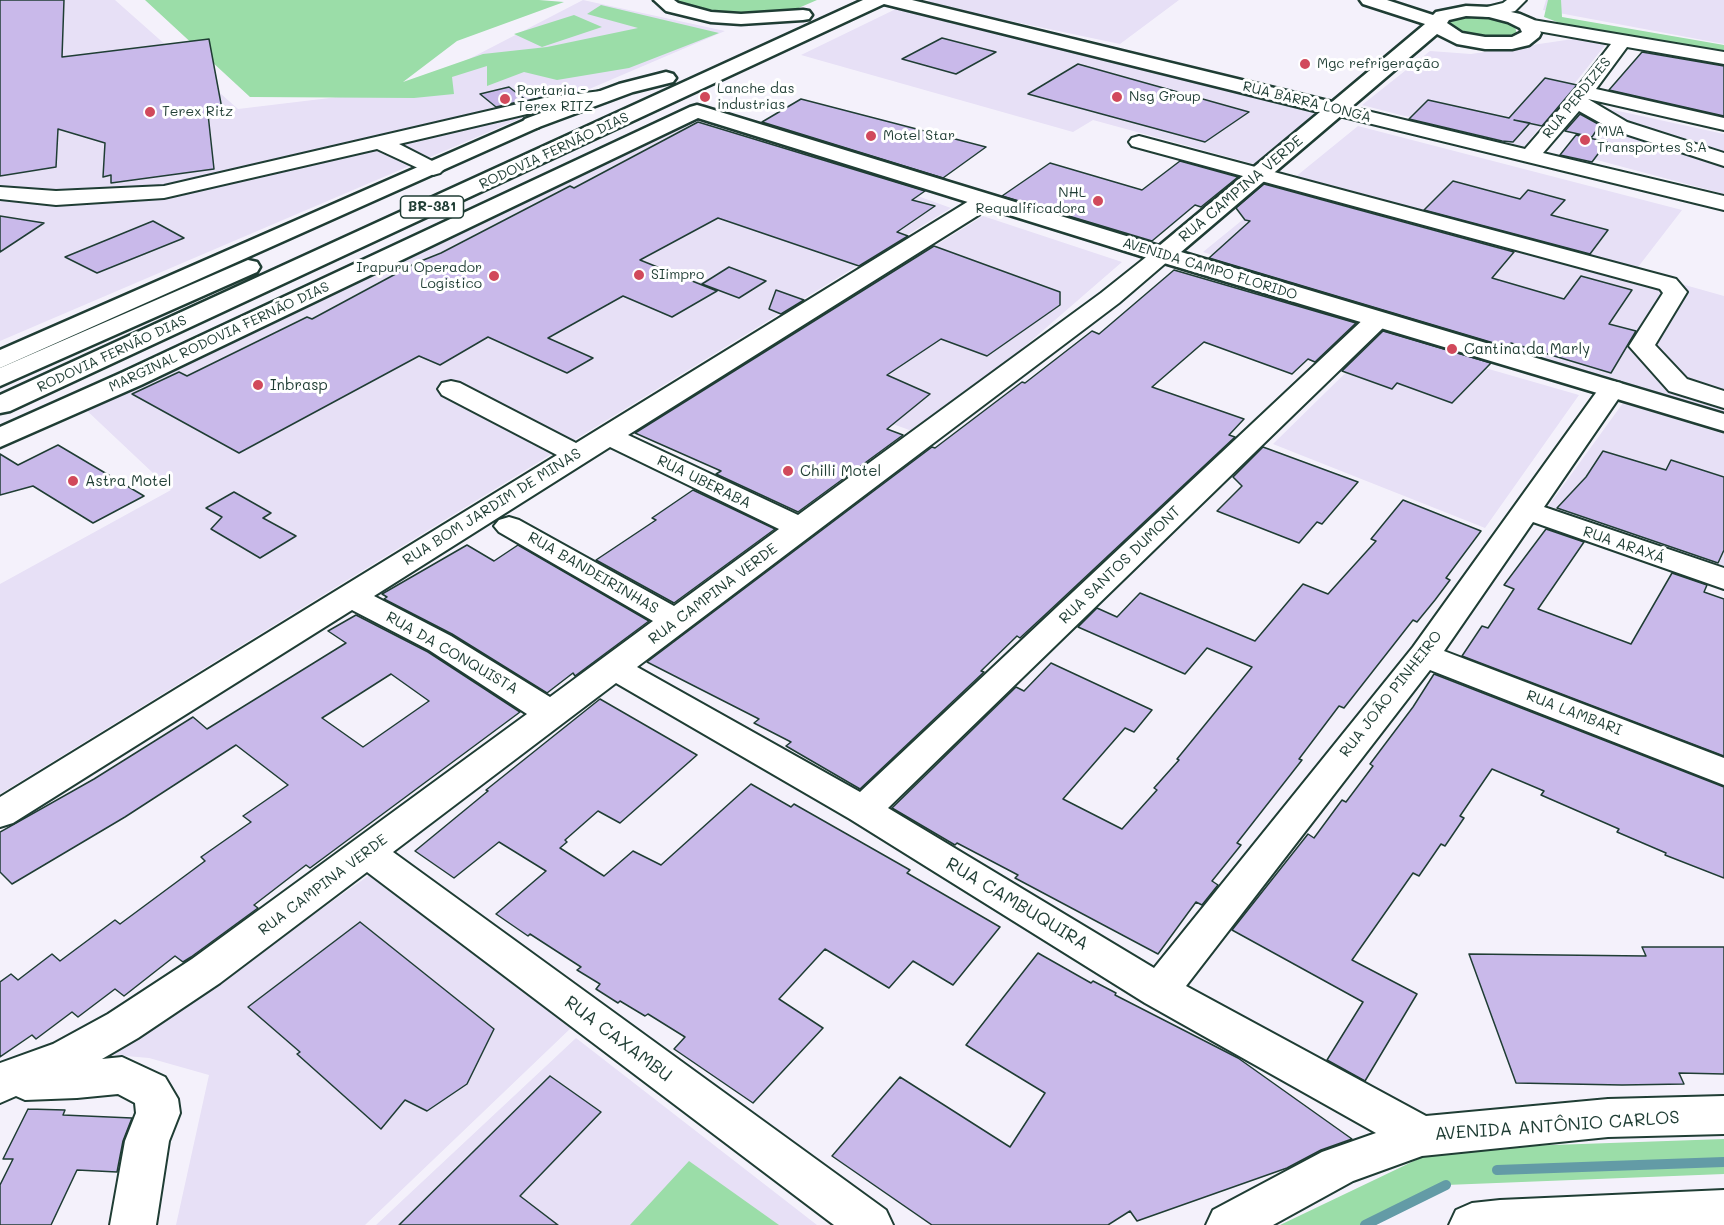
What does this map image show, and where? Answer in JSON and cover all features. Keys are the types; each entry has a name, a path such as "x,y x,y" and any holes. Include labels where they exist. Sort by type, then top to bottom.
{"main road":[{"name":"BR-381","path":"663,0 672,7 711,17 741,19 803,15"},
{"name":"RODOVIA FERNÃO DIAS","path":"0,378 837,0"},
{"name":"RUA BARRA LONGA","path":"890,0 1334,109"},
{"path":"1369,0 1442,27 1470,41 1499,44 1522,40 1527,28 1489,12 1455,12 1387,0"},
{"name":"RODOVIA FERNÃO DIAS","path":"0,405 871,3"},
{"name":"RUA CAMPINA VERDE","path":"1163,255 1334,109 1394,60 1416,48 1442,27 1442,16 1455,12"},
{"name":"BR-381","path":"0,360 532,123 626,88 666,78"},
{"name":"AVENIDA CAMPO FLORIDO","path":"698,111 985,201 1724,423"},
{"name":"MARGINAL RODOVIA FERNÃO DIAS","path":"0,438 142,374 698,111"}],"street":[{"path":"1489,12 1509,7 1517,0"},
{"path":"1532,0 1527,28 1594,35 1724,58"},
{"name":"RUA PERDIZES","path":"1530,155 1581,97 1623,40"},
{"path":"0,193 56,198 164,192 544,104 601,97"},
{"path":"1581,97 1724,124"},
{"path":"1581,97 1620,126 1724,160"},
{"name":"RUA BARRA LONGA","path":"1334,109 1724,203"},
{"path":"1139,142 1668,284 1675,292 1642,346 1678,384 1724,400"},
{"path":"381,143 433,169"},
{"name":"RUA BOM JARDIM DE MINAS","path":"0,814 985,201"},
{"name":"RUA CAMPINA VERDE","path":"0,1083 68,1057 123,1026 206,972 1110,298 1163,255"},
{"name":"RUA SANTOS DUMONT","path":"863,810 1377,320"},
{"path":"451,389 576,454"},
{"name":"RUA JOÃO PINHEIRO","path":"1159,991 1424,655 1612,389"},
{"name":"RUA UBERABA","path":"606,435 801,528"},
{"name":"RUA ARAXÁ","path":"1525,510 1724,579"},
{"name":"RUA BANDEIRINHAS","path":"509,526 677,621"},
{"name":"RUA DA CONQUISTA","path":"350,596 440,643 552,714"},
{"name":"RUA LAMBARI","path":"1424,655 1724,772"},
{"name":"RUA CAMBUQUIRA","path":"614,668 863,810 1159,991 1422,1136"},
{"name":"RUA CAXAMBU","path":"367,852 870,1225"},
{"path":"0,1083 77,1080 122,1075 150,1090 156,1099 158,1113 147,1141 133,1225"},
{"name":"AVENIDA ANTÔNIO CARLOS","path":"1229,1225 1338,1166 1422,1136 1608,1118 1724,1115"},
{"path":"1475,1224 1724,1211"}],"shaded area":[{"name":"Terex Ritz","path":"0,0 115,0 238,109 413,88 583,0 725,31 0,341"},
{"path":"930,0 1179,0 1120,44 925,3"},
{"path":"1546,0 1724,0 1724,44 1543,10"},
{"path":"902,6 1320,113 1254,164 1093,120 1073,132 801,55"},
{"path":"1573,39 1606,44 1524,147 1362,105 1430,51 1471,54"},
{"path":"1600,107 1724,134 1724,194 1567,152"},
{"path":"695,116 951,208 0,794 0,584 171,490 83,407"},
{"path":"1358,126 1682,210 1635,271 1724,296 1724,415 1203,252"},
{"path":"983,216 1122,262 972,392 912,431 739,368"},
{"path":"1381,338 1579,395 1485,528 1273,444"},
{"path":"1623,403 1724,434 1724,575 1541,516"},
{"path":"371,874 572,1027 365,1225 176,1225 209,1075 149,1058 114,1055"},
{"path":"576,1038 817,1225 376,1225"}],"green space":[{"path":"145,0 539,0 564,2 457,41 403,82 483,54 547,47 638,28 587,14 601,5 719,33 629,68 557,80 524,72 487,86 487,66 452,77 454,94 414,98 250,97"},
{"path":"673,0 817,0 787,13 751,17 707,13 676,5"},
{"path":"1548,0 1561,0 1562,17 1724,45 1724,53 1565,25 1544,17"},
{"path":"574,15 602,27 542,47 514,34"},
{"path":"1480,17 1509,23 1515,27 1517,34 1512,38 1469,38 1449,26 1449,23 1460,18"},
{"path":"1724,1139 1724,1174 1446,1185 1366,1225 1280,1225 1439,1149"},
{"path":"689,1161 779,1225 630,1225"}],"building":[{"path":"0,0 64,0 62,57 209,39 222,109 208,114 214,169 111,183 111,175 103,177 105,143 58,129 56,167 0,176"},
{"path":"942,38 996,52 956,74 902,59"},
{"path":"1642,52 1724,66 1724,116 1609,90"},
{"name":"Nsg Group","path":"1078,64 1249,112 1205,142 1028,94"},
{"path":"1545,78 1577,85 1542,126 1530,123 1513,142 1409,119 1428,100 1509,118"},
{"name":"Portaria - Terex RITZ","path":"509,87 526,100 496,107 480,94"},
{"name":"Motel Star","path":"801,99 986,147 943,178 762,122"},
{"path":"1580,114 1600,125 1592,137 1565,131"},
{"path":"698,122 925,191 912,200 935,206 897,232 908,236 859,266 718,218 640,260 717,291 672,317 623,296 548,338 593,358 567,373 488,337 440,365 419,356 239,453 132,394 179,372 187,376 307,317 312,319 416,263 441,253 570,186 574,188"},
{"name":"MVA Transportes S.A","path":"1576,135 1607,142 1592,162 1560,155"},
{"name":"NHL Requalificadora","path":"1180,161 1238,177 1201,207 1195,205 1152,241 1002,196 1050,163 1142,190"},
{"path":"1453,181 1520,199 1528,190 1565,200 1551,215 1608,230 1590,254 1424,210"},
{"path":"1264,184 1514,252 1492,278 1564,299 1581,276 1632,290 1609,324 1636,331 1611,373 1511,343 1507,347 1209,258 1250,221 1245,220 1236,208"},
{"path":"0,216 44,223 0,252"},
{"path":"153,221 184,238 97,273 65,257"},
{"path":"934,246 1060,292 1060,305 987,356 941,339 887,375 930,394 887,429 903,435 798,512 716,474 721,471 635,433"},
{"path":"729,267 766,281 739,298 702,284"},
{"path":"1174,270 1356,323 1315,362 1308,359 1292,374 1204,342 1152,387 1244,419 1229,435 1235,437 1020,638 1017,636 981,671 984,672 860,789 786,746 791,742 754,723 759,719 647,662 932,447 935,448 1022,382 1025,383 1092,331 1099,334"},
{"path":"776,290 804,300 781,314 769,309"},
{"path":"1383,331 1491,363 1452,403 1397,383 1392,389 1342,371"},
{"name":"Astra Motel","path":"58,445 144,496 93,523 33,486 0,495 0,454 18,465"},
{"path":"1263,447 1358,482 1322,524 1317,522 1299,543 1217,511 1242,486 1233,477"},
{"path":"1603,451 1666,470 1671,460 1724,477 1724,550 1718,563 1557,508 1586,477"},
{"path":"693,490 775,529 674,603 596,560 656,520 652,518"},
{"path":"234,492 271,513 263,518 296,536 260,558 211,529 222,517 206,508"},
{"path":"1403,500 1481,531 1446,578 1450,580 1435,600 1417,622 1413,620 1344,708 1339,706 1299,759 1302,760 1237,843 1241,845 1212,881 1218,885 1202,905 1196,902 1158,954 1015,878 1018,875 957,843 955,845 892,808 1016,687 1024,691 1051,663 1152,710 1134,732 1125,728 1063,799 1122,829 1157,790 1154,788 1179,760 1177,759 1252,667 1207,648 1185,674 1078,627 1097,608 1117,617 1140,593 1255,641 1303,584 1328,594 1376,541 1371,539"},
{"path":"1546,529 1584,542 1538,609 1631,644 1672,573 1707,585 1704,592 1724,599 1724,756 1462,656 1482,626 1488,628 1514,589 1504,585"},
{"path":"467,545 494,561 518,545 649,621 575,676 573,673 547,693 452,634 384,599 387,597 382,594"},
{"path":"356,615 428,652 520,712 310,868 306,865 254,905 258,908 191,957 183,962 175,956 124,996 115,989 78,1017 72,1012 36,1039 32,1035 0,1057 0,982 11,974 18,980 52,954 60,961 115,920 120,924 205,861 201,857 251,822 243,816 288,785 236,745 125,817 12,884 0,872 0,832 94,779 193,717 207,729 346,643 328,631","holes":["391,674 429,701 363,747 322,718"]},
{"path":"1434,674 1724,787 1724,878 1665,855 1666,853 1617,832 1619,829 1541,795 1544,791 1492,769 1460,816 1464,818 1445,846 1441,844 1419,876 1413,873 1352,960 1417,994 1365,1081 1327,1060 1363,1002 1232,930 1308,834 1314,838 1342,800 1346,802 1373,766 1370,764 1413,707"},
{"path":"600,699 697,755 620,823 598,811 565,840 567,842 560,848 604,876 633,851 661,865 751,784 791,807 794,804 910,870 907,873 1000,927 953,985 913,961 889,988 825,949 779,999 823,1028 753,1103 674,1049 685,1037 648,1014 645,1016 596,989 600,984 577,970 581,967 496,914 546,871 499,842 454,878 415,851 488,791 486,790"},
{"path":"360,922 494,1029 467,1084 427,1111 405,1100 381,1129 297,1054 300,1052 248,1007"},
{"path":"1642,947 1724,947 1724,1074 1679,1073 1684,1084 1516,1083 1469,954 1646,956"},
{"path":"1038,953 1091,983 1093,981 1116,993 1115,995 1238,1058 1352,1139 1321,1150 1287,1168 1137,1221 1130,1211 1108,1225 932,1225 832,1156 900,1077 1010,1147 1045,1093 966,1045"},
{"path":"550,1076 601,1112 520,1196 558,1225 399,1225"},
{"path":"28,1109 65,1110 63,1115 132,1118 123,1141 117,1172 77,1170 51,1225 0,1225 0,1185 13,1159 3,1159"}],"waterway":[{"path":"1497,1170 1724,1162"},
{"path":"1365,1225 1446,1185"}],"place":[{"name":"Mgc refrigeração","path":"1305,64"},
{"name":"Lanche das industrias","path":"705,97"},
{"name":"Nsg Group","path":"1117,97"},
{"name":"Portaria - Terex RITZ","path":"505,99"},
{"name":"Terex Ritz","path":"150,112"},
{"name":"Motel Star","path":"871,136"},
{"name":"MVA Transportes S.A","path":"1585,140"},
{"name":"NHL Requalificadora","path":"1098,201"},
{"name":"SIimpro","path":"639,275"},
{"name":"Irapuru Operador Logistico","path":"494,276"},
{"name":"Cantina da Marly","path":"1452,349"},
{"name":"Inbrasp","path":"258,385"},
{"name":"Chilli Motel","path":"788,471"},
{"name":"Astra Motel","path":"73,481"}]}
